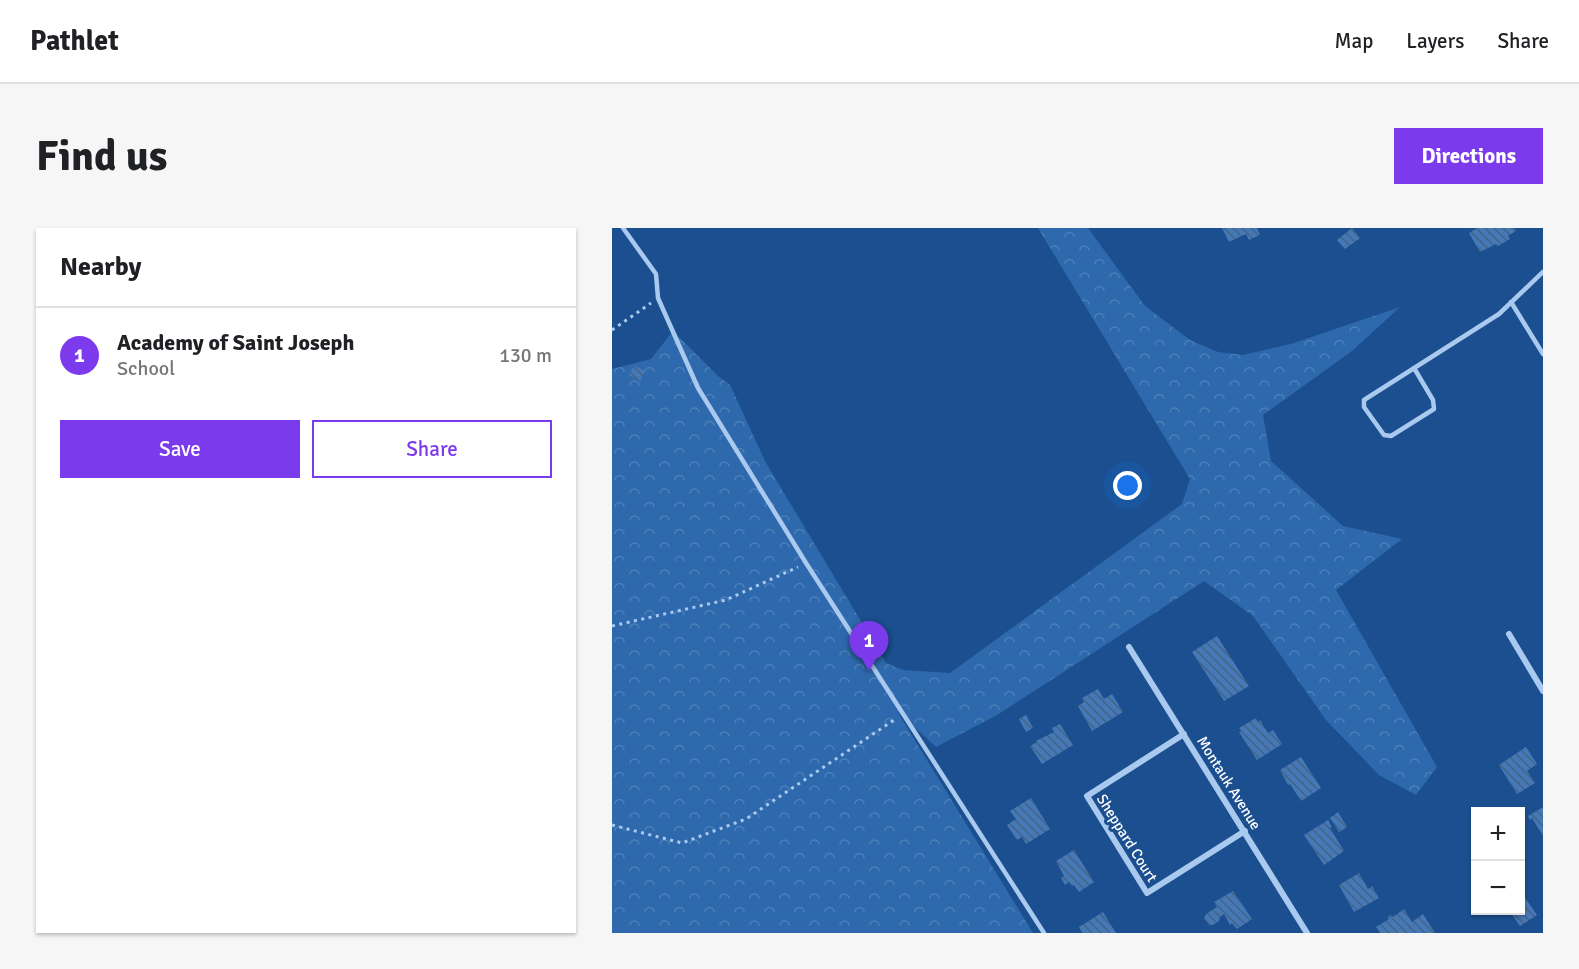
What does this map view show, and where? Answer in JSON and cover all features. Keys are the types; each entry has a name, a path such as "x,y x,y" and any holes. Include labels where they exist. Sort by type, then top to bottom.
{"street":[{"path":"1509,634 1543,691"},
{"name":"Montauk Avenue","path":"1129,647 1307,933"},
{"name":"Sheppard Court","path":"1184,734 1087,796 1147,893 1245,831"}],"lane":[{"path":"622,228 656,274 658,298 698,388 806,563 1044,933"},
{"path":"1414,368 1433,400 1434,410 1391,436 1383,435 1364,407 1364,400 1498,314 1543,272"},
{"path":"1510,302 1543,354"}],"path":[{"path":"612,330 658,298"},
{"path":"612,626 726,600 806,563"},
{"path":"612,825 682,843 746,819 903,714"}],"green space":[{"path":"1038,228 1088,228 1145,306 1190,340 1218,352 1243,355 1291,344 1400,307 1352,351 1263,415 1271,461 1343,526 1402,539 1336,590 1437,767 1416,795 1379,775 1326,720 1253,616 1204,581 997,715 936,747 897,711 1033,933 612,933 612,369 651,359 673,331 730,385 766,463 886,663 903,670 950,673 1182,504 1190,479"}],"building":[{"path":"1222,228 1257,228 1260,235 1249,240 1246,234 1229,242"},
{"path":"1352,228 1360,238 1345,249 1337,240"},
{"path":"1477,228 1514,228 1516,231 1508,236 1510,239 1498,246 1496,244 1480,252 1469,233"},
{"path":"634,365 645,371 640,381 629,375"},
{"path":"1217,636 1249,686 1224,701 1192,652"},
{"path":"1098,689 1104,699 1112,694 1123,712 1092,731 1078,706 1084,702 1082,698"},
{"path":"1026,715 1033,728 1026,732 1019,719"},
{"path":"1256,718 1258,722 1260,720 1268,733 1273,730 1282,744 1257,760 1239,732 1241,731 1239,728"},
{"path":"1060,724 1073,745 1042,764 1030,746 1054,732 1052,728"},
{"path":"1526,747 1537,764 1527,771 1535,783 1517,794 1499,765"},
{"path":"1301,757 1321,788 1301,801 1280,770"},
{"path":"1031,798 1050,829 1026,844 1022,837 1017,840 1007,825 1016,819 1010,811"},
{"path":"1543,807 1543,836 1532,818 1530,820 1528,816"},
{"path":"1338,812 1347,827 1339,832 1330,818"},
{"path":"1328,820 1332,827 1330,828 1344,851 1324,865 1304,835"},
{"path":"1074,850 1094,882 1079,892 1069,882 1065,885 1061,878 1064,876 1056,861"},
{"path":"1359,873 1368,889 1372,886 1379,898 1354,912 1339,885"},
{"path":"1233,891 1252,919 1237,929 1232,923 1230,925 1224,914 1219,921 1209,925 1204,918 1217,907 1214,902"},
{"path":"1525,897 1537,915 1520,926 1512,915 1525,915"},
{"path":"1404,909 1412,922 1423,914 1435,933 1380,933 1376,927 1389,919 1391,915 1393,917"},
{"path":"1103,912 1116,933 1082,933 1079,927"}],"place":[{"name":"Academy of Saint Joseph","path":"869,671"}]}
